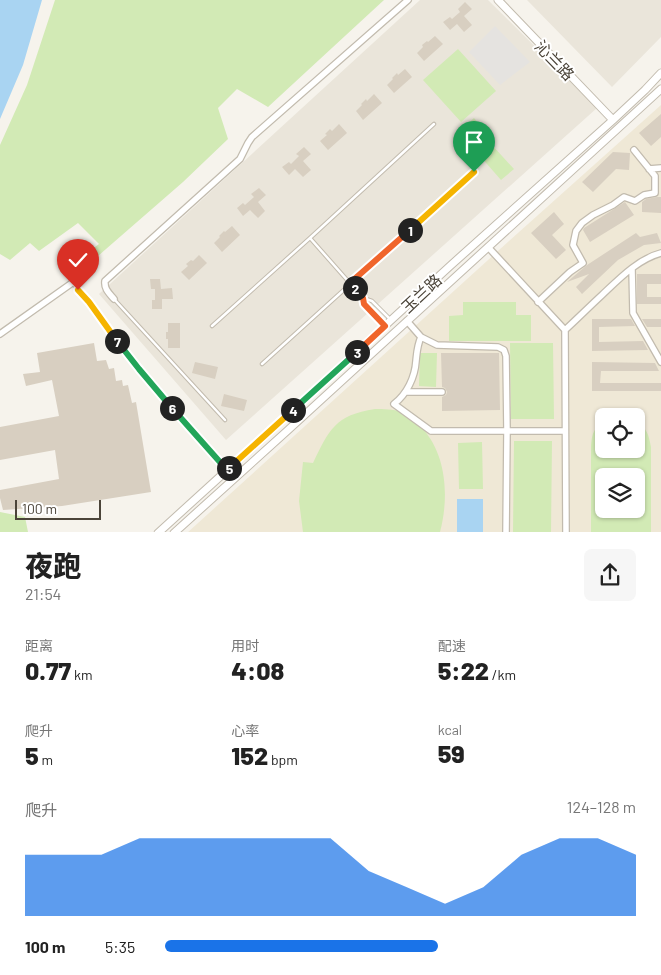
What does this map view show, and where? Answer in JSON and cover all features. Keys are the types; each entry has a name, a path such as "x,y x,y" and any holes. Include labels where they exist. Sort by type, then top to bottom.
{"street":[{"path":"114,298 107,291 105,281 240,159 252,137 408,0"},
{"name":"沁兰路","path":"498,0 613,120"},
{"name":"玉兰路","path":"158,532 613,120 661,73"},
{"name":"玉兰路","path":"174,532 287,432 661,89"},
{"path":"538,302 570,272 583,263 573,245 576,231 582,223 593,214 613,205 624,197 635,201 644,195 655,193 655,176 634,150"},
{"path":"649,169 661,168"},
{"path":"488,247 565,330 566,532"},
{"path":"565,330 619,279 654,255 661,253"},
{"path":"632,269 633,313 661,362"},
{"path":"0,334 72,283"},
{"path":"407,321 421,337 437,345 498,347 504,350 506,356 507,431 506,532"},
{"path":"421,337 416,346 416,364 406,392 394,404 431,431 565,431"},
{"path":"406,392 442,392"}],"lane":[{"path":"212,326 434,124"},
{"path":"262,364 474,172"},
{"path":"310,238 363,298 372,301 391,320"},
{"path":"72,283 89,302 139,369 227,470"},
{"path":"114,298 225,420"},
{"path":"363,298 364,304 385,326"}],"shaded area":[{"path":"420,0 488,0 597,108 226,440 99,294"},
{"path":"527,0 661,0 661,37 612,87"},
{"path":"495,26 530,62 500,85 469,52"},
{"path":"661,105 661,532 188,532"}],"green space":[{"path":"55,0 384,0 268,107 237,89 218,108 228,139 183,182 75,276 68,267 99,244 78,223 39,251 30,243 10,260 0,254 0,145 27,85"},
{"path":"458,49 496,91 461,122 423,80"},
{"path":"474,118 494,142 492,145 514,169 501,180 459,132"},
{"path":"463,302 516,302 516,315 531,315 531,341 449,341 449,316 463,315"},
{"path":"510,343 553,343 554,419 511,419"},
{"path":"420,353 437,353 436,387 419,386"},
{"path":"375,409 405,413 423,429 431,440 437,452 444,478 445,505 440,532 303,532 299,501 303,462 313,463 329,433 342,420 351,415"},
{"path":"645,429 647,432 651,447 651,532 591,532 591,447 595,430 595,458 645,458"},
{"path":"514,441 552,441 551,532 513,532"},
{"path":"482,442 483,489 459,489 458,443"},
{"path":"0,512 25,517 28,532 0,532"}],"water":[{"path":"0,0 42,0 23,65 0,119"},
{"path":"457,499 483,499 483,532 457,532"}],"building":[{"path":"465,2 472,9 464,16 472,25 464,32 457,24 450,30 443,22 450,17 452,19 460,12 458,9"},
{"path":"435,36 443,44 424,61 417,53 423,47 422,45"},
{"path":"405,69 412,77 394,93 387,85 397,73 398,75"},
{"path":"374,94 382,103 363,120 356,111 366,99 367,101"},
{"path":"661,114 661,137 651,146 639,133"},
{"path":"339,124 347,133 328,150 320,141 327,135 325,134 330,129 332,131"},
{"path":"304,147 311,154 303,161 311,170 303,177 295,169 289,175 282,167 289,162 291,164 299,156 296,154"},
{"path":"613,152 630,153 629,170 616,169 593,192 582,182"},
{"path":"259,188 266,195 258,202 265,211 258,218 250,210 243,216 237,208 243,203 245,205 254,197 251,194"},
{"path":"661,197 661,213 642,212 642,202 646,199"},
{"path":"625,202 634,215 590,242 583,230 584,228"},
{"path":"554,212 564,224 552,235 566,250 556,259 531,233"},
{"path":"232,226 240,235 222,252 214,243 224,231"},
{"path":"636,233 640,237 657,233 661,243 644,245 618,260 582,294 576,287 589,274 567,282 587,265"},
{"path":"199,255 207,263 189,280 181,272 188,266 186,264 191,260 193,261"},
{"path":"637,274 661,274 661,284 647,284 647,297 661,297 661,304 637,304"},
{"path":"150,279 160,279 161,289 172,288 173,299 162,299 162,309 152,309 152,300 155,300 155,289 151,289"},
{"path":"592,319 631,319 635,326 599,327 599,342 643,341 648,350 592,351"},
{"path":"642,319 661,319 661,327 647,327"},
{"path":"168,323 180,323 180,348 168,348 166,332 168,332"},
{"path":"94,343 97,361 106,360 109,369 114,368 116,381 122,380 123,386 128,385 132,403 136,402 151,492 62,506 3,510 0,490 59,479 55,450 0,460 0,427 59,416 52,380 26,386 23,374 40,372 37,353"},
{"path":"441,353 499,353 500,410 442,411 442,397 447,392 442,387"},
{"path":"195,362 218,367 215,379 192,373"},
{"path":"592,362 655,363 659,371 601,371 600,383 661,383 661,391 592,391"},
{"path":"224,394 247,400 244,411 221,406"}],"route":[{"path":"78,290 139,369 227,470 385,326 364,304 363,298 350,283 474,172"}]}
